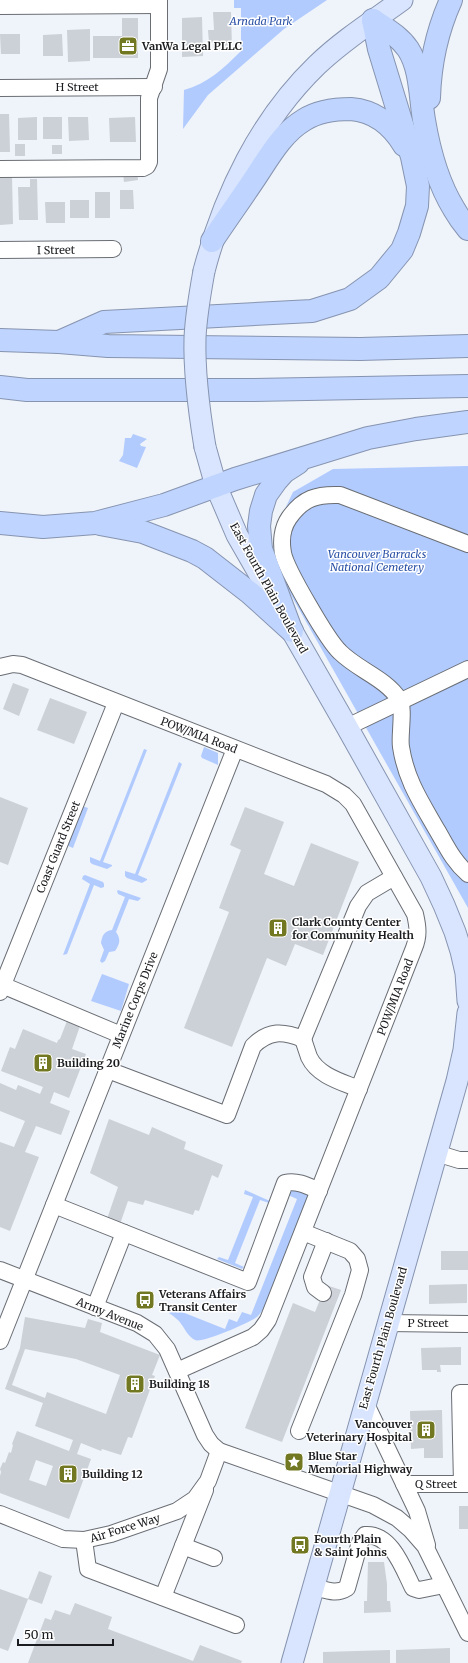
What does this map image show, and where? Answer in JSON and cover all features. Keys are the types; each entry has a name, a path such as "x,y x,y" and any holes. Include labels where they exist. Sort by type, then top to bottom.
{"highway":[{"path":"429,141 430,82 436,43 451,0"},
{"path":"373,20 397,35 409,50 414,61 424,119 440,179 454,209 468,229"},
{"path":"59,342 104,322 312,311 350,299 379,278 402,250 413,223 417,206 418,186 412,158 379,49 373,20"},
{"path":"212,241 276,146 292,129 304,120 320,113 336,109 370,112 383,120 396,132 412,158"},
{"path":"0,340 116,346 360,349 468,346"},
{"path":"0,387 27,390 254,390 468,386"},
{"path":"0,523 43,527 95,523 164,505 235,478 368,438 416,429 468,422"},
{"path":"292,631 261,549 259,526 261,511 266,496 276,481 284,472 305,458"},
{"path":"95,523 143,532 192,550 205,558 250,593 292,631"}],"main road":[{"name":"East Fourth Plain Boulevard","path":"402,0 342,43 316,66 289,97 268,126 236,180 212,241 204,271 198,305 195,337 197,397 205,447 216,486 237,535 347,727 435,886 465,953 468,1001"},
{"name":"East Fourth Plain Boulevard","path":"292,1663 460,1067 466,1036 468,1013"}],"street":[{"path":"0,6 159,3 159,69 149,98 149,162 147,166 143,168 0,169"},
{"name":"H Street","path":"0,88 154,87"},
{"name":"I Street","path":"0,250 113,249"},
{"path":"468,544 340,495 324,494 308,499 295,508 286,522 282,538 283,554 289,569 330,640 340,652 351,661 388,686 400,701 401,745 405,768 412,788 457,864 468,874"},
{"name":"POW/MIA Road","path":"0,667 13,664 22,665 326,784 344,795 353,804 415,914 418,927 418,939 268,1320 262,1330 253,1338 177,1371"},
{"path":"347,727 468,669"},
{"name":"Coast Guard Street","path":"1,988 116,703"},
{"name":"Marine Corps Drive","path":"0,1341 235,749"},
{"path":"359,1089 332,1078 318,1069 310,1058 303,1039 358,906 367,893 394,877"},
{"path":"1,988 121,1035"},
{"path":"108,1070 227,1116 253,1046 268,1035 280,1033 303,1039"},
{"path":"436,1153 459,1160 468,1160"},
{"path":"54,1205 248,1282 285,1184 292,1181 319,1191"},
{"path":"299,1431 344,1301 360,1270 357,1259 350,1251 303,1232"},
{"path":"95,1307 124,1233"},
{"path":"323,1293 315,1287 312,1277 326,1241"},
{"name":"Army Avenue","path":"0,1270 137,1324 155,1334 167,1349 205,1435 211,1444 219,1451 374,1504 397,1518 417,1536 431,1558"},
{"name":"P Street","path":"387,1323 468,1324"},
{"path":"465,1484 460,1393 468,1392"},
{"path":"365,1402 417,1511 431,1558 468,1633"},
{"name":"Air Force Way","path":"0,1514 63,1539 84,1540 111,1534 177,1511 195,1499 208,1481 219,1451"},
{"path":"163,1597 208,1481"},
{"name":"Q Street","path":"404,1484 465,1484"},
{"path":"314,1587 335,1593 342,1592 347,1588 360,1542 365,1535 373,1535 382,1539 396,1555 413,1588 419,1590 444,1585"},
{"path":"84,1540 88,1569 236,1625"},
{"path":"183,1546 214,1558"}],"green space":[{"name":"Arnada Park","path":"234,0 327,0 284,29 208,95 183,129 184,90 208,80 241,51 241,8 234,8"},
{"path":"133,434 147,439 140,444 141,446 146,447 137,468 119,461 123,455 125,438 131,438"},
{"name":"Vancouver Barracks National Cemetery","path":"468,466 468,908 278,572 275,530 293,492 333,469"},
{"path":"204,747 218,753 218,765 202,758 201,756"},
{"path":"144,749 147,750 103,862 112,866 107,869 92,864 90,862 90,857 100,861"},
{"path":"179,762 182,764 138,875 147,880 142,883 127,878 125,876 125,871 135,874"},
{"path":"82,806 88,808 73,848 66,845"},
{"path":"85,875 103,882 104,887 101,888 94,885 67,954 63,955 90,884 82,879"},
{"path":"118,890 141,898 138,901 129,899 116,932 119,939 118,946 115,951 109,952 105,961 102,963 100,961 104,950 101,943 102,938 105,933 112,930 125,897 118,894"},
{"path":"102,974 129,984 121,1011 91,1001"},
{"path":"293,1189 309,1194 265,1306 261,1312 254,1319 226,1332 207,1339 193,1339 179,1321 169,1313 172,1308 225,1329 229,1319 237,1322 242,1312 251,1315 297,1199 288,1195 289,1191"},
{"path":"245,1190 270,1201 269,1203 260,1200 235,1263 244,1267 242,1269 217,1259 219,1257 228,1260 253,1197 244,1194"}],"building":[{"path":"213,12 231,12 232,49 213,50 213,43 209,43 208,30 214,30"},
{"path":"202,17 203,56 182,57 182,18"},
{"path":"122,18 138,18 138,58 93,58 93,36 122,36"},
{"path":"90,29 90,61 68,62 67,30"},
{"path":"0,34 20,34 20,54 1,54"},
{"path":"62,34 63,56 43,56 43,35"},
{"path":"0,114 9,114 10,152 0,152"},
{"path":"37,117 37,140 18,140 18,118"},
{"path":"43,117 62,117 62,139 43,139"},
{"path":"68,117 88,117 89,140 69,141"},
{"path":"135,117 136,142 110,142 109,118"},
{"path":"15,144 25,144 25,156 15,156"},
{"path":"52,145 62,145 62,154 52,154"},
{"path":"137,171 138,180 124,182 123,173"},
{"path":"12,176 13,224 0,225 0,177"},
{"path":"30,179 37,179 38,220 19,220 18,187 30,187"},
{"path":"120,190 133,190 134,209 120,209"},
{"path":"95,192 110,192 110,218 95,218"},
{"path":"70,200 89,200 89,218 70,218"},
{"path":"45,202 65,202 65,223 46,223"},
{"path":"13,683 29,689 19,716 3,709"},
{"path":"50,698 87,712 74,744 37,730"},
{"path":"0,797 28,808 8,865 0,862"},
{"name":"Clark County Center for Community Health","path":"245,807 284,822 264,874 294,886 311,843 359,862 323,955 295,944 286,966 267,958 232,1047 184,1028 229,912 219,908 241,850 230,845"},
{"path":"67,1021 80,1026 72,1049 86,1054 69,1098 54,1092 50,1103 70,1111 61,1135 36,1126 25,1152 39,1157 10,1231 0,1227 0,1142 14,1147 25,1121 0,1111 0,1083 16,1090 18,1085 40,1094 43,1087 1,1071 10,1047 15,1049 23,1029 57,1043"},
{"path":"109,1119 149,1135 152,1127 186,1142 184,1149 223,1165 218,1178 212,1175 199,1211 195,1210 193,1215 145,1200 143,1205 128,1201 120,1224 107,1219 118,1187 90,1173"},
{"path":"441,1251 468,1251 468,1270 441,1270"},
{"path":"467,1284 467,1303 429,1304 429,1285"},
{"path":"326,1285 341,1290 282,1442 245,1428 293,1303 315,1312"},
{"name":"Building 18","path":"25,1317 85,1328 88,1319 102,1323 100,1332 160,1355 152,1375 155,1376 132,1438 128,1437 121,1455 102,1449 101,1451 81,1443 77,1454 91,1459 69,1519 0,1493 0,1469 3,1462 5,1463 9,1452 11,1453 12,1444 17,1431 69,1451 73,1440 35,1426 43,1403 5,1389 20,1348","holes":["25,1349 76,1359 120,1375 106,1414 47,1392 45,1398 12,1385","36,1460 53,1466 46,1486 29,1480"]},
{"path":"461,1347 461,1365 440,1365 441,1372 437,1372 437,1370 422,1370 421,1348"},
{"name":"Vancouver Veterinary Hospital","path":"442,1410 443,1458 424,1458 424,1448 411,1449 410,1411"},
{"path":"459,1506 468,1506 468,1529 459,1529"},
{"path":"368,1562 384,1562 387,1584 387,1601 390,1601 391,1612 364,1613 364,1601 367,1601"},
{"path":"39,1571 52,1576 42,1604 28,1599"},
{"path":"0,1589 28,1599 8,1651 0,1648"},
{"path":"75,1603 112,1617 108,1629 193,1661 200,1645 242,1661 241,1663 28,1663 45,1618 51,1620 55,1610 70,1615"},
{"path":"450,1648 450,1663 396,1663 396,1650"},
{"path":"390,1650 390,1663 323,1663 323,1652"}],"tunnel":[{"path":"323,1293 337,1298"}],"place":[{"name":"VanWa Legal PLLC","path":"128,46"},
{"name":"Clark County Center for Community Health","path":"278,928"},
{"name":"Building 20","path":"43,1063"},
{"name":"Veterans Affairs Transit Center","path":"145,1300"},
{"name":"Building 18","path":"135,1384"},
{"name":"Vancouver Veterinary Hospital","path":"426,1430"},
{"name":"Blue Star Memorial Highway","path":"294,1462"},
{"name":"Building 12","path":"68,1474"},
{"name":"Fourth Plain & Saint Johns","path":"300,1545"}]}
